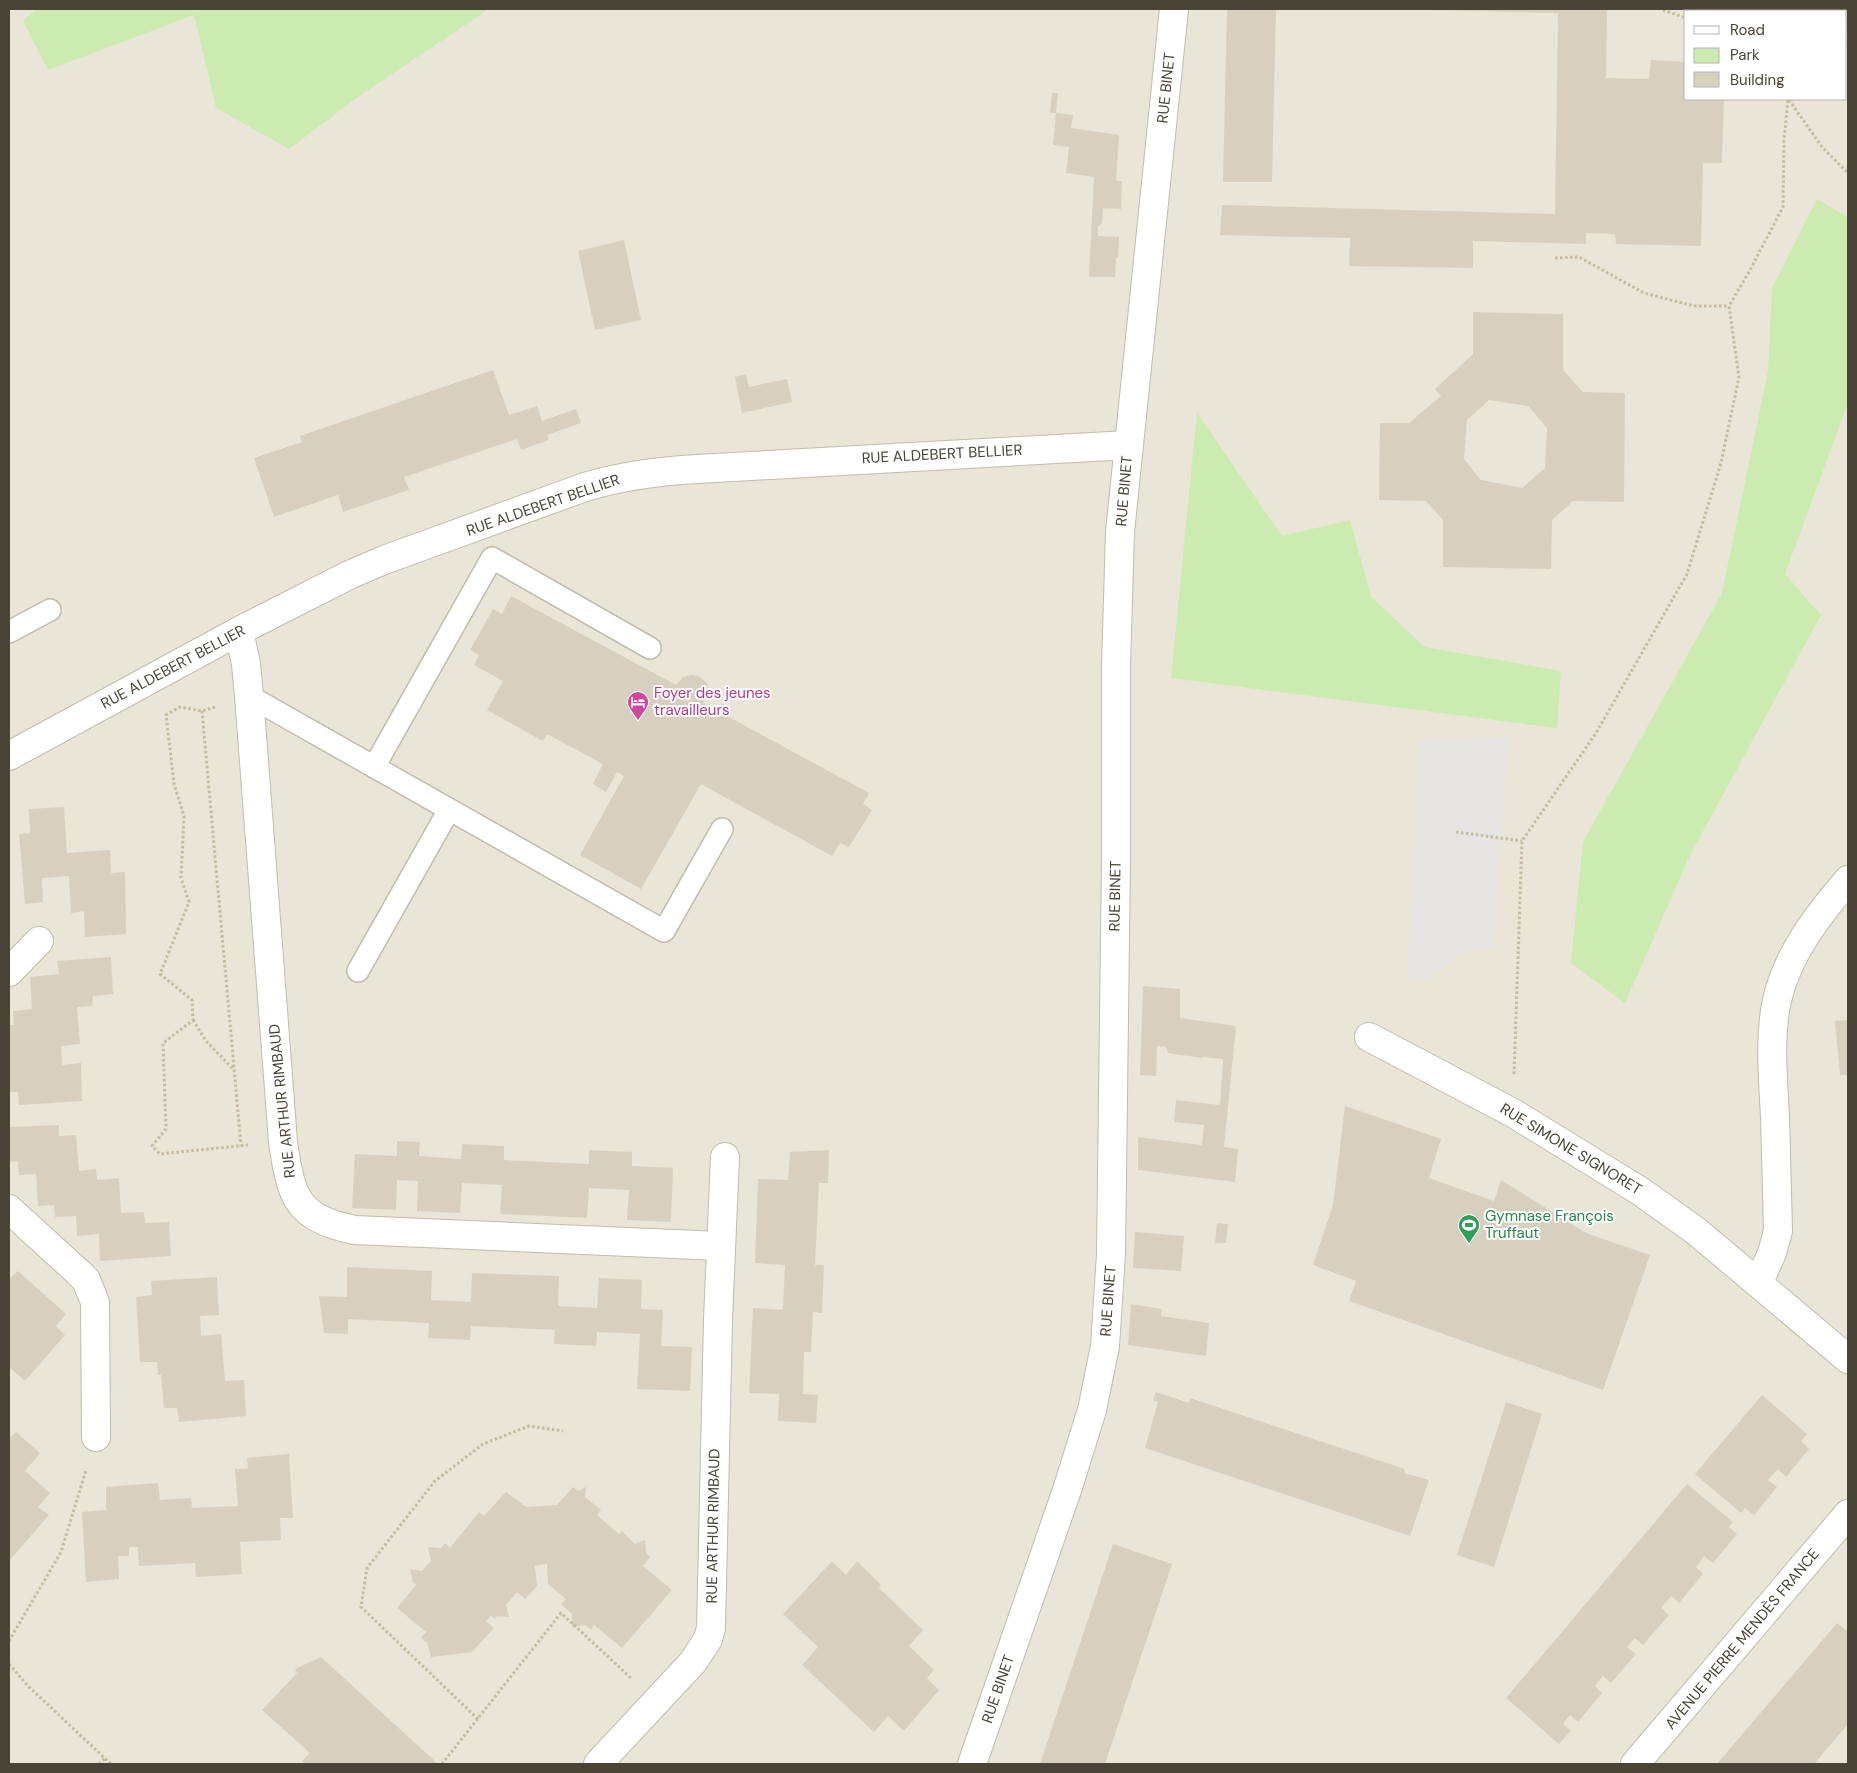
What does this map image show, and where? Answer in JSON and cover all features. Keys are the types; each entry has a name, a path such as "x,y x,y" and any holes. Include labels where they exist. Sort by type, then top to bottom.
{"street":[{"name":"RUE BINET","path":"972,1764 1074,1471 1092,1410 1105,1346 1111,1254 1117,614 1120,532 1174,9"},
{"name":"RUE ALDEBERT BELLIER","path":"9,756 325,587 384,560 585,487 612,479 697,468 1128,445"},
{"name":"RUE ARTHUR RIMBAUD","path":"240,631 249,696 283,1142 288,1178 301,1204 313,1215 326,1222 355,1230 720,1246"},
{"path":"1759,1282 1772,1253 1778,1231 1773,1038 1778,998 1784,979 1799,946 1822,909 1848,880"},
{"path":"9,972 40,941"},
{"name":"RUE SIMONE SIGNORET","path":"1369,1037 1513,1113 1670,1211 1759,1282 1848,1359"},
{"name":"RUE ARTHUR RIMBAUD","path":"598,1764 693,1662 704,1645 711,1628 720,1246 725,1157"},
{"path":"9,1209 86,1280 95,1302 96,1437"},
{"name":"AVENUE PIERRE MENDÈS FRANCE","path":"1636,1764 1848,1514"}],"lane":[{"path":"374,767 492,558 650,648"},
{"path":"9,632 50,610"},
{"path":"249,696 664,931 722,829"},
{"path":"358,971 450,810"}],"path":[{"path":"1663,10 1684,17"},
{"path":"1513,1113 1522,841 1596,733 1687,574 1721,463 1739,377 1729,306 1783,207 1784,141 1788,100"},
{"path":"1789,100 1822,147 1848,173"},
{"path":"1555,258 1580,257 1644,293 1694,306 1729,306"},
{"path":"234,1070 206,1041 192,1020 192,1000 160,974 189,902 181,878 184,816 174,784 166,715 180,707 202,711 249,696"},
{"path":"202,711 241,1146"},
{"path":"1456,832 1522,841"},
{"path":"192,1020 162,1043 166,1129 152,1146 160,1154 283,1142"},
{"path":"478,1719 361,1607 367,1568 436,1481 483,1444 529,1426 563,1431"},
{"path":"9,1641 62,1552 96,1437"},
{"path":"442,1764 561,1613 656,1702"},
{"path":"9,1664 28,1686 111,1764"},
{"path":"99,1764 105,1758"}],"shaded area":[{"path":"9,9 1848,9 1848,1764 9,1764"},
{"path":"1509,737 1493,949 1464,951 1427,980 1407,981 1420,739"}],"green space":[{"path":"36,9 489,9 362,94 289,149 216,108 194,15 48,70 23,21"},
{"path":"1817,199 1848,217 1848,403 1785,574 1821,615 1690,855 1625,1003 1571,963 1583,842 1722,593 1768,371 1772,288"},
{"path":"1197,413 1282,536 1350,520 1371,596 1424,647 1561,671 1557,728 1171,678"}],"building":[{"path":"1227,9 1276,9 1272,182 1223,182"},
{"path":"1607,9 1606,78 1649,79 1651,60 1684,62 1684,100 1724,100 1722,163 1703,163 1701,246 1616,244 1615,234 1586,233 1586,244 1473,241 1473,268 1349,266 1350,238 1220,235 1222,205 1555,214 1558,13 1423,10"},
{"path":"1779,9 1848,9 1847,58 1847,10"},
{"path":"1052,93 1058,93 1056,113 1050,113"},
{"path":"1056,113 1073,115 1071,128 1119,135 1116,181 1122,181 1121,209 1103,208 1102,223 1098,227 1098,236 1119,237 1115,277 1089,277 1094,177 1066,173 1069,147 1053,145"},
{"path":"624,240 641,320 595,330 578,251"},
{"path":"1473,312 1563,314 1563,370 1583,392 1625,393 1624,502 1573,501 1552,520 1551,569 1443,567 1443,520 1426,501 1379,500 1380,423 1409,423 1441,396 1435,389 1473,354","holes":["1489,400 1528,406 1547,428 1545,468 1522,488 1481,480 1464,459 1467,420"]},
{"path":"493,370 509,415 537,406 542,421 576,409 581,423 547,435 549,440 521,450 517,439 404,477 409,490 343,512 338,495 274,517 254,458 302,442 300,436"},
{"path":"746,374 749,387 787,379 792,402 742,413 735,377"},
{"path":"511,596 676,685 683,677 698,676 706,682 708,688 707,696 703,703 869,793 863,804 872,810 849,847 840,843 832,856 701,784 641,889 580,855 624,776 617,772 606,792 593,784 603,764 547,734 543,741 487,710 503,681 474,665 479,655 470,650 493,609 502,614"},
{"path":"64,807 67,853 110,850 111,873 125,872 126,934 85,937 84,911 71,913 69,876 42,878 43,902 25,904 19,834 30,833 29,809"},
{"path":"111,957 113,994 93,996 92,1006 77,1007 80,1044 61,1046 62,1065 81,1063 82,1101 19,1105 18,1092 9,1092 9,1025 14,1025 13,1011 32,1009 30,977 59,974 57,961"},
{"path":"1143,986 1180,989 1180,1018 1236,1026 1224,1147 1238,1149 1235,1182 1138,1170 1138,1137 1202,1145 1204,1125 1174,1122 1176,1100 1220,1105 1223,1062 1223,1059 1168,1053 1166,1047 1157,1046 1156,1076 1140,1075"},
{"path":"1848,1020 1848,1075 1840,1075 1835,1021"},
{"name":"Gymnase François Truffaut","path":"1345,1106 1441,1139 1429,1178 1494,1201 1501,1180 1586,1233 1650,1255 1603,1390 1349,1301 1356,1281 1313,1265 1333,1205"},
{"path":"59,1125 59,1136 76,1135 79,1171 96,1169 97,1180 119,1178 121,1213 144,1212 145,1223 169,1222 171,1256 100,1261 99,1234 77,1236 76,1216 55,1217 54,1205 38,1206 36,1174 19,1175 18,1161 9,1162 9,1127"},
{"path":"397,1141 420,1142 419,1156 461,1159 462,1144 504,1146 504,1160 589,1164 589,1150 632,1152 632,1166 673,1168 671,1222 627,1220 629,1190 589,1188 587,1218 500,1214 502,1185 462,1183 460,1213 417,1211 418,1181 397,1180 396,1210 352,1208 355,1154 397,1156"},
{"path":"829,1150 828,1183 819,1183 815,1265 824,1265 822,1313 813,1312 811,1352 804,1352 803,1394 818,1395 816,1423 778,1421 779,1394 749,1393 753,1308 783,1310 785,1265 755,1263 758,1179 788,1180 790,1152"},
{"path":"1217,1223 1228,1224 1226,1243 1215,1243"},
{"path":"1135,1232 1184,1236 1181,1271 1133,1268"},
{"path":"347,1267 432,1271 431,1300 471,1302 472,1273 559,1276 558,1306 597,1308 599,1278 642,1280 641,1309 663,1310 661,1346 692,1347 690,1391 637,1389 640,1334 597,1332 596,1346 554,1344 555,1330 471,1326 470,1340 428,1338 429,1323 348,1319 348,1334 324,1333 319,1296 347,1297"},
{"path":"18,1271 66,1314 56,1326 65,1335 25,1381 9,1367 9,1279"},
{"path":"217,1277 219,1315 200,1316 201,1336 221,1334 225,1381 244,1380 246,1416 179,1422 177,1408 164,1408 161,1375 158,1375 157,1362 140,1362 136,1297 152,1295 151,1281"},
{"path":"1131,1304 1162,1309 1161,1316 1209,1323 1206,1356 1128,1345"},
{"path":"1156,1392 1189,1403 1190,1398 1405,1469 1404,1473 1429,1480 1410,1536 1145,1448 1158,1402 1153,1400"},
{"path":"1762,1395 1807,1434 1801,1441 1809,1449 1786,1477 1778,1469 1768,1480 1777,1487 1754,1515 1745,1508 1741,1513 1695,1474"},
{"path":"1506,1402 1542,1414 1494,1567 1457,1555"},
{"path":"16,1432 40,1453 25,1471 50,1493 38,1507 49,1515 9,1561 9,1438"},
{"path":"289,1454 293,1518 280,1518 281,1540 240,1542 242,1574 196,1577 195,1563 139,1566 138,1547 129,1547 129,1556 118,1556 119,1579 86,1582 82,1512 106,1510 106,1487 158,1483 160,1500 191,1498 192,1508 238,1506 235,1469 248,1469 247,1458"},
{"path":"1687,1484 1733,1522 1729,1527 1737,1534 1713,1563 1704,1556 1696,1567 1703,1574 1679,1603 1671,1596 1661,1608 1669,1615 1643,1645 1635,1638 1627,1647 1636,1654 1611,1683 1603,1676 1595,1686 1602,1693 1578,1722 1570,1715 1563,1724 1571,1731 1559,1744 1506,1698"},
{"path":"573,1487 578,1491 586,1487 585,1497 601,1510 597,1515 619,1534 622,1531 635,1544 645,1540 646,1553 650,1557 643,1566 672,1590 622,1648 594,1625 591,1630 585,1625 572,1627 572,1614 561,1604 566,1599 548,1584 547,1564 535,1566 537,1586 525,1599 517,1592 506,1605 509,1617 497,1616 495,1619 491,1616 486,1621 494,1628 472,1652 431,1657 427,1643 421,1638 426,1632 397,1608 416,1585 413,1582 410,1569 422,1571 431,1561 428,1547 441,1548 445,1543 450,1548 479,1512 484,1516 506,1492 526,1507 557,1505"},
{"path":"1113,1544 1172,1564 1105,1764 1040,1764"},
{"path":"832,1561 846,1575 857,1561 881,1585 879,1588 923,1630 909,1646 934,1670 927,1678 939,1690 904,1731 888,1716 874,1732 802,1665 818,1647 783,1614"},
{"path":"1837,1623 1848,1632 1848,1724 1844,1729 1814,1764 1717,1764"},
{"path":"321,1657 438,1764 307,1764 302,1761 310,1753 262,1710 297,1673 295,1669"}],"place":[{"name":"Foyer des jeunes travailleurs","path":"638,721"},
{"name":"Gymnase François Truffaut","path":"1469,1244"}]}
